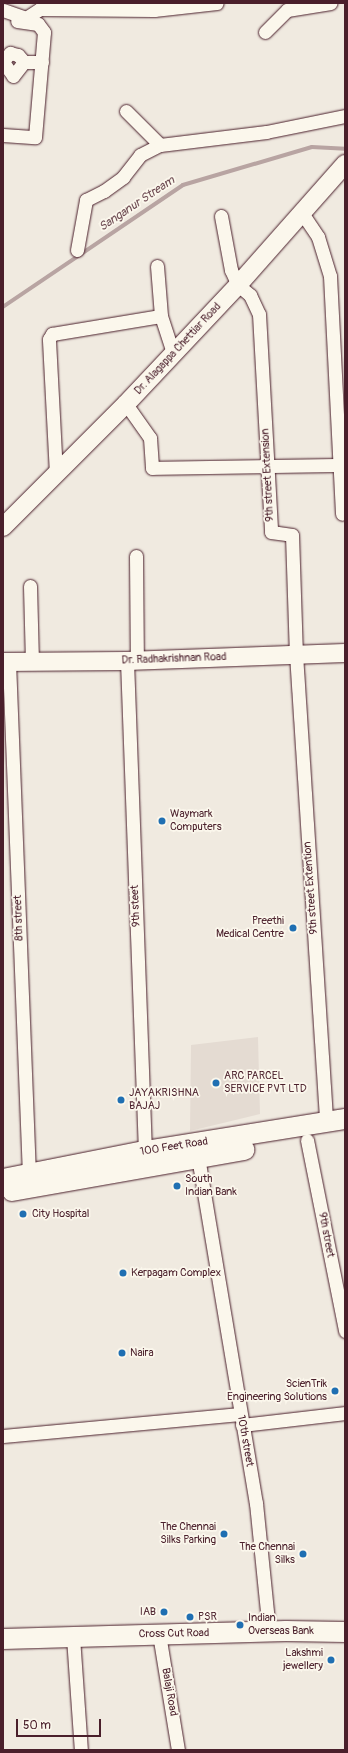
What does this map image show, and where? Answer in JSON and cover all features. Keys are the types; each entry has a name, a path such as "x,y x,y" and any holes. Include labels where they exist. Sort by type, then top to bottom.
{"main road":[{"name":"100 Feet Road","path":"3,1179 145,1151 335,1120"},
{"name":"100 Feet Road","path":"3,1193 198,1157 345,1133"},
{"name":"Cross Cut Road","path":"3,1639 159,1634 345,1632"}],"street":[{"path":"3,10 26,18 37,6 154,10 217,3"},
{"path":"265,32 287,10 330,3"},
{"path":"3,19 38,24 44,32 35,137 3,135"},
{"path":"24,62 13,76 3,61 10,53 18,55 24,62 42,62"},
{"path":"126,111 160,145"},
{"path":"77,250 86,200 104,191 122,177 140,155 160,145 266,132 345,116"},
{"name":"Dr. Alagappa Chettiar Road","path":"3,527 126,404 238,285 343,169"},
{"path":"302,213 318,237 330,276 342,465 342,514"},
{"name":"9th street Extension","path":"221,216 230,270 238,285 250,295 259,314 269,465 271,532 292,535 296,654"},
{"path":"157,266 161,316 173,354"},
{"path":"56,474 49,339 52,334 161,316"},
{"path":"126,404 150,438 152,468 342,465"},
{"name":"9th steet","path":"136,556 132,661 145,1151"},
{"path":"30,586 32,662"},
{"name":"Dr. Radhakrishnan Road","path":"6,662 132,661 345,653"},
{"name":"9th street Extention","path":"296,654 335,1120"},
{"name":"8th street","path":"6,662 29,1175"},
{"name":"9th street","path":"307,1140 345,1331"},
{"name":"10th street","path":"198,1157 256,1503 269,1632"},
{"path":"3,1436 241,1419 345,1414"},
{"name":"Balaji Road","path":"159,1634 178,1750"},
{"path":"73,1637 82,1750"}],"shaded area":[{"name":"ARC PARCEL SERVICE PVT LTD","path":"258,1037 260,1114 190,1131 191,1045"}],"waterway":[{"name":"Sanganur Stream","path":"3,307 183,185 312,147 345,149"}],"place":[{"name":"Waymark Computers","path":"162,821"},
{"name":"Preethi Medical Centre","path":"293,928"},
{"name":"ARC PARCEL SERVICE PVT LTD","path":"216,1083"},
{"name":"JAYAKRISHNA BAJAJ","path":"121,1100"},
{"name":"South Indian Bank","path":"177,1186"},
{"name":"City Hospital","path":"23,1214"},
{"name":"Kerpagam Complex","path":"123,1273"},
{"name":"Naira","path":"122,1353"},
{"name":"ScienTrik Engineering Solutions","path":"335,1391"},
{"name":"The Chennai Silks Parking","path":"224,1534"},
{"name":"The Chennai Silks","path":"303,1554"},
{"name":"IAB","path":"164,1612"},
{"name":"PSR","path":"190,1617"},
{"name":"Indian Overseas Bank","path":"240,1625"},
{"name":"Lakshmi jewellery","path":"331,1660"}]}
